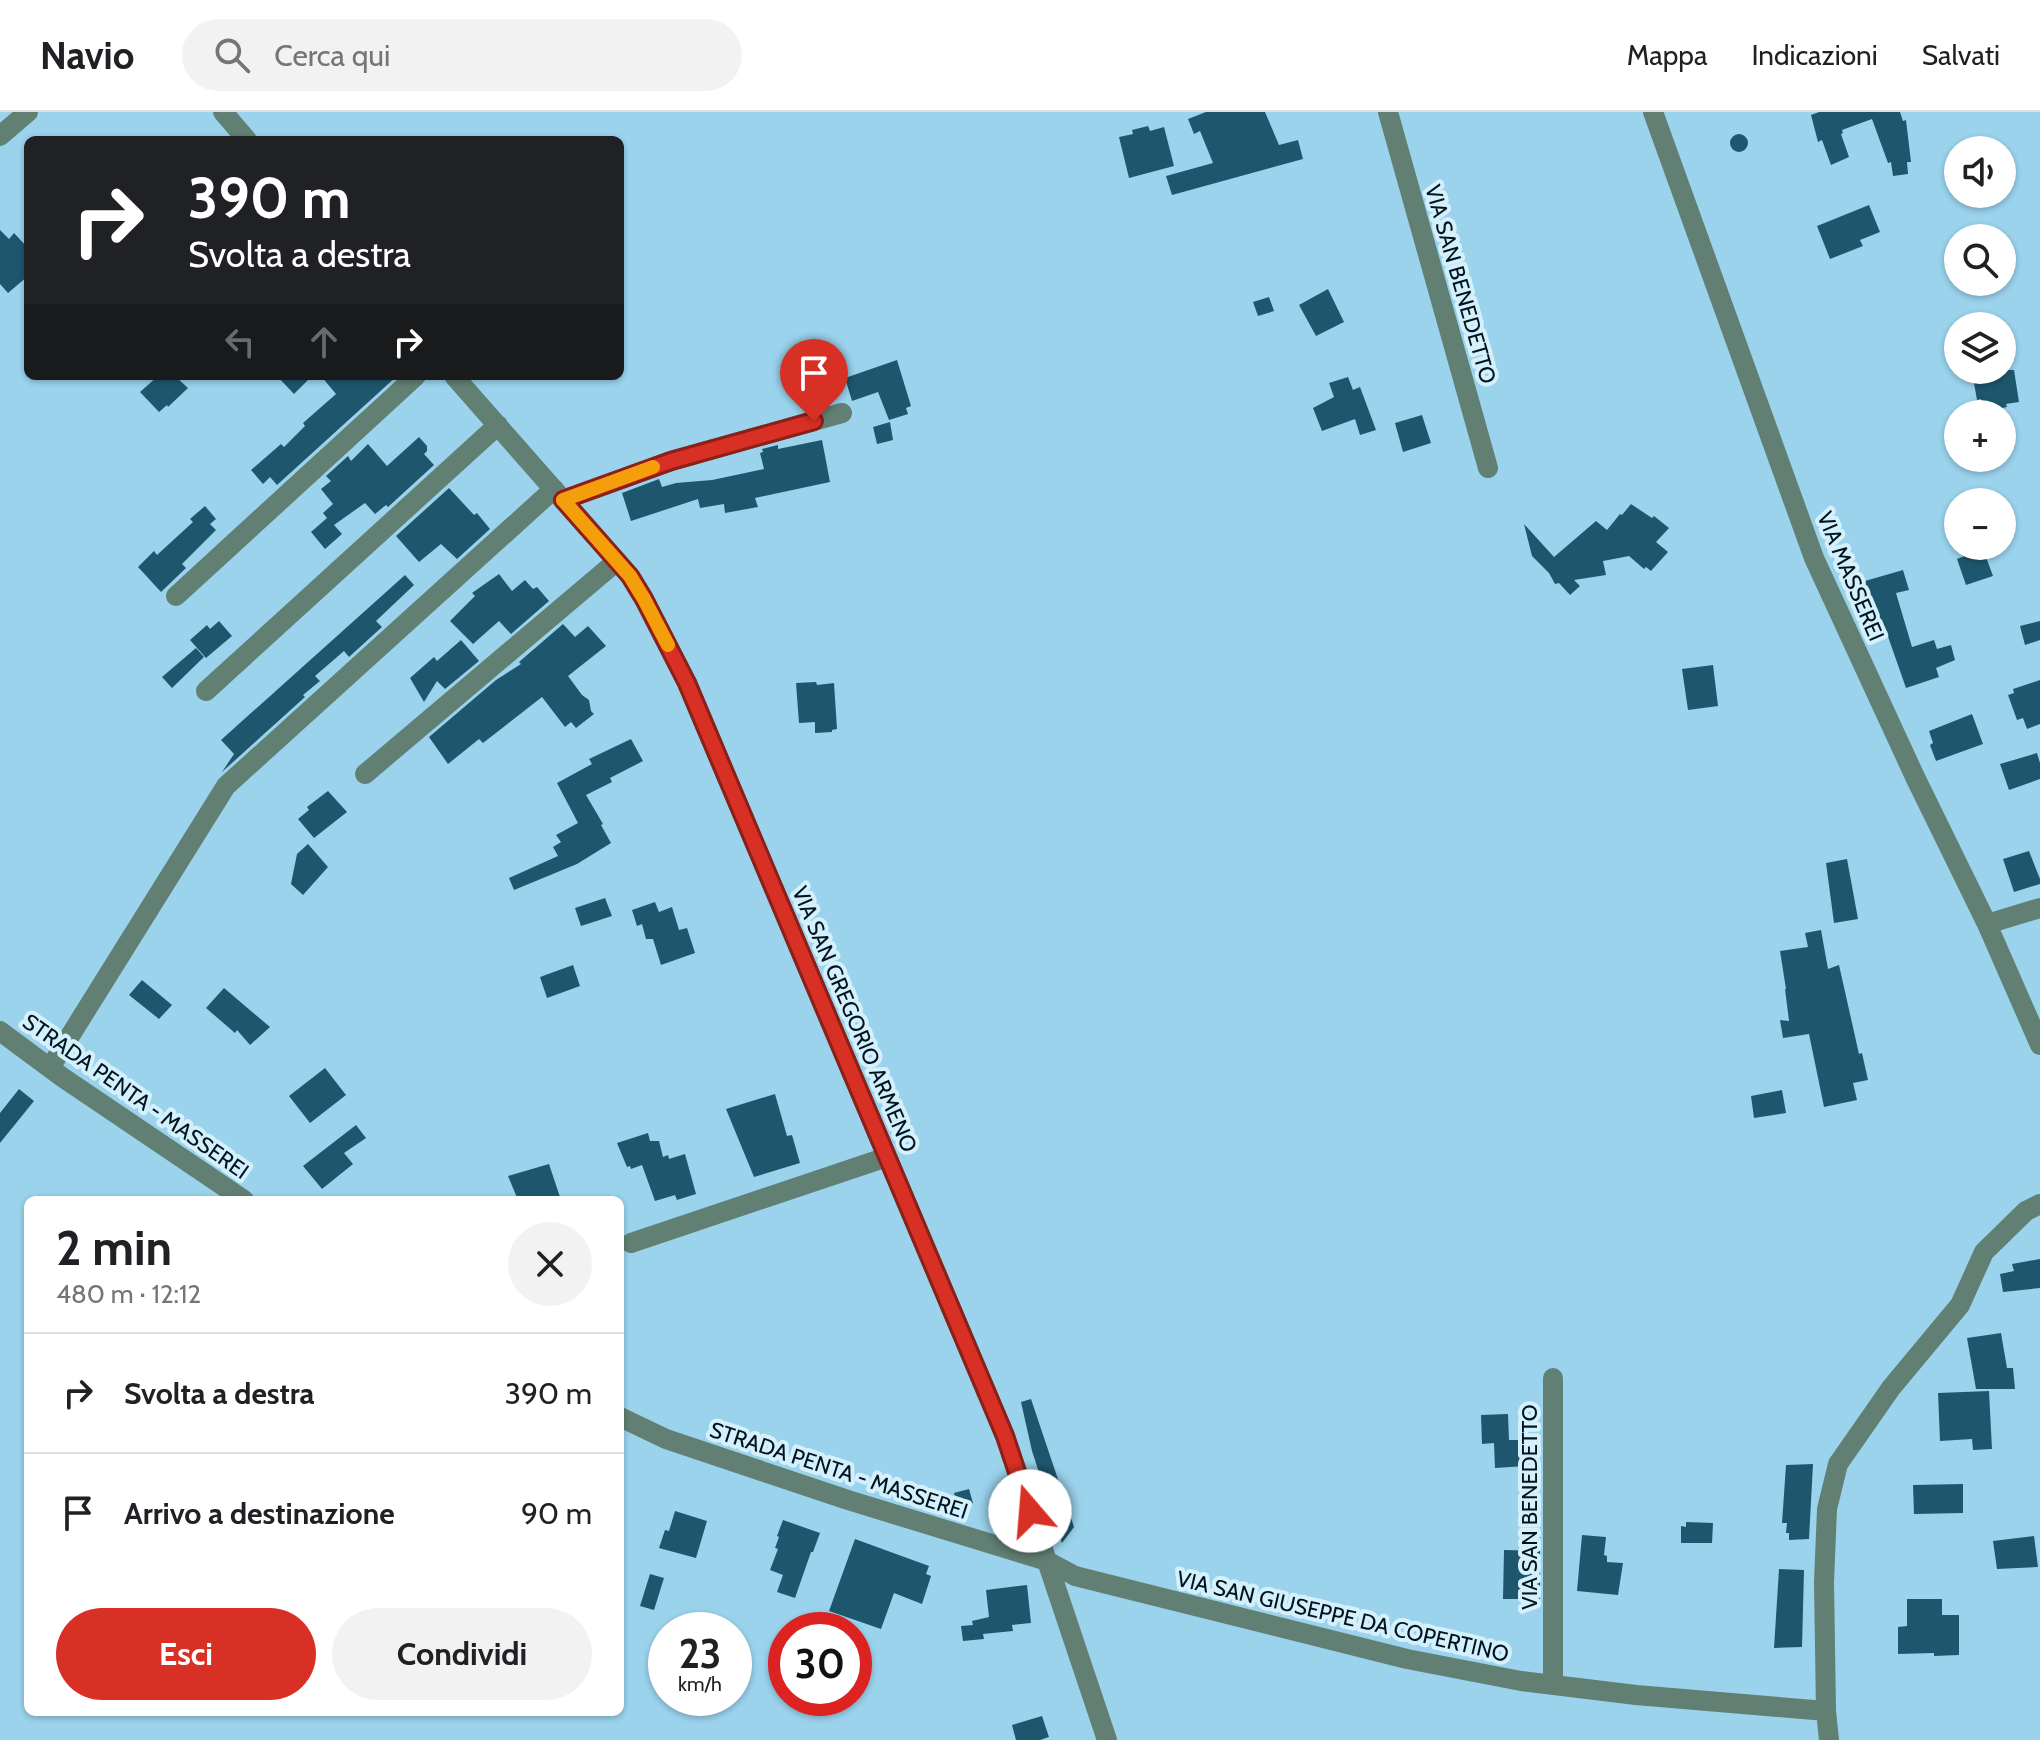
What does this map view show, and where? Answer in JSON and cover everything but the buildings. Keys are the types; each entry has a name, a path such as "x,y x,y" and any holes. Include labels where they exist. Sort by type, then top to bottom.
{"street":[{"path":"0,136 28,112"},
{"path":"223,112 244,136"},
{"name":"VIA SAN BENEDETTO","path":"1388,112 1488,468"},
{"name":"VIA MASSEREI","path":"1653,112 1814,558 1987,924 2040,1045"},
{"path":"176,596 412,380"},
{"name":"VIA SAN GREGORIO ARMENO","path":"458,380 630,576 687,683 1005,1436 1107,1740"},
{"path":"50,1068 226,786 558,495 842,413"},
{"path":"206,691 498,425"},
{"path":"365,774 617,561"},
{"path":"1987,924 2040,908"},
{"name":"STRADA PENTA - MASSEREI","path":"0,1031 238,1196"},
{"path":"631,1243 887,1157"},
{"path":"1829,1740 1824,1582 1827,1509 1838,1464 1891,1388 1960,1305 1984,1252 2026,1211 2040,1204"},
{"name":"VIA SAN BENEDETTO","path":"1553,1378 1553,1685"},
{"name":"STRADA PENTA - MASSEREI","path":"624,1419 680,1444 1047,1561"},
{"name":"VIA SAN GIUSEPPE DA COPERTINO","path":"1047,1561 1075,1576 1287,1630 1407,1659 1521,1681 1636,1695 1826,1711"}],"slow traffic":[{"path":"653,467 563,500 630,576 668,645"}],"route":[{"path":"814,421 671,461 563,500 630,576 687,683 1005,1436 1030,1511"}]}
